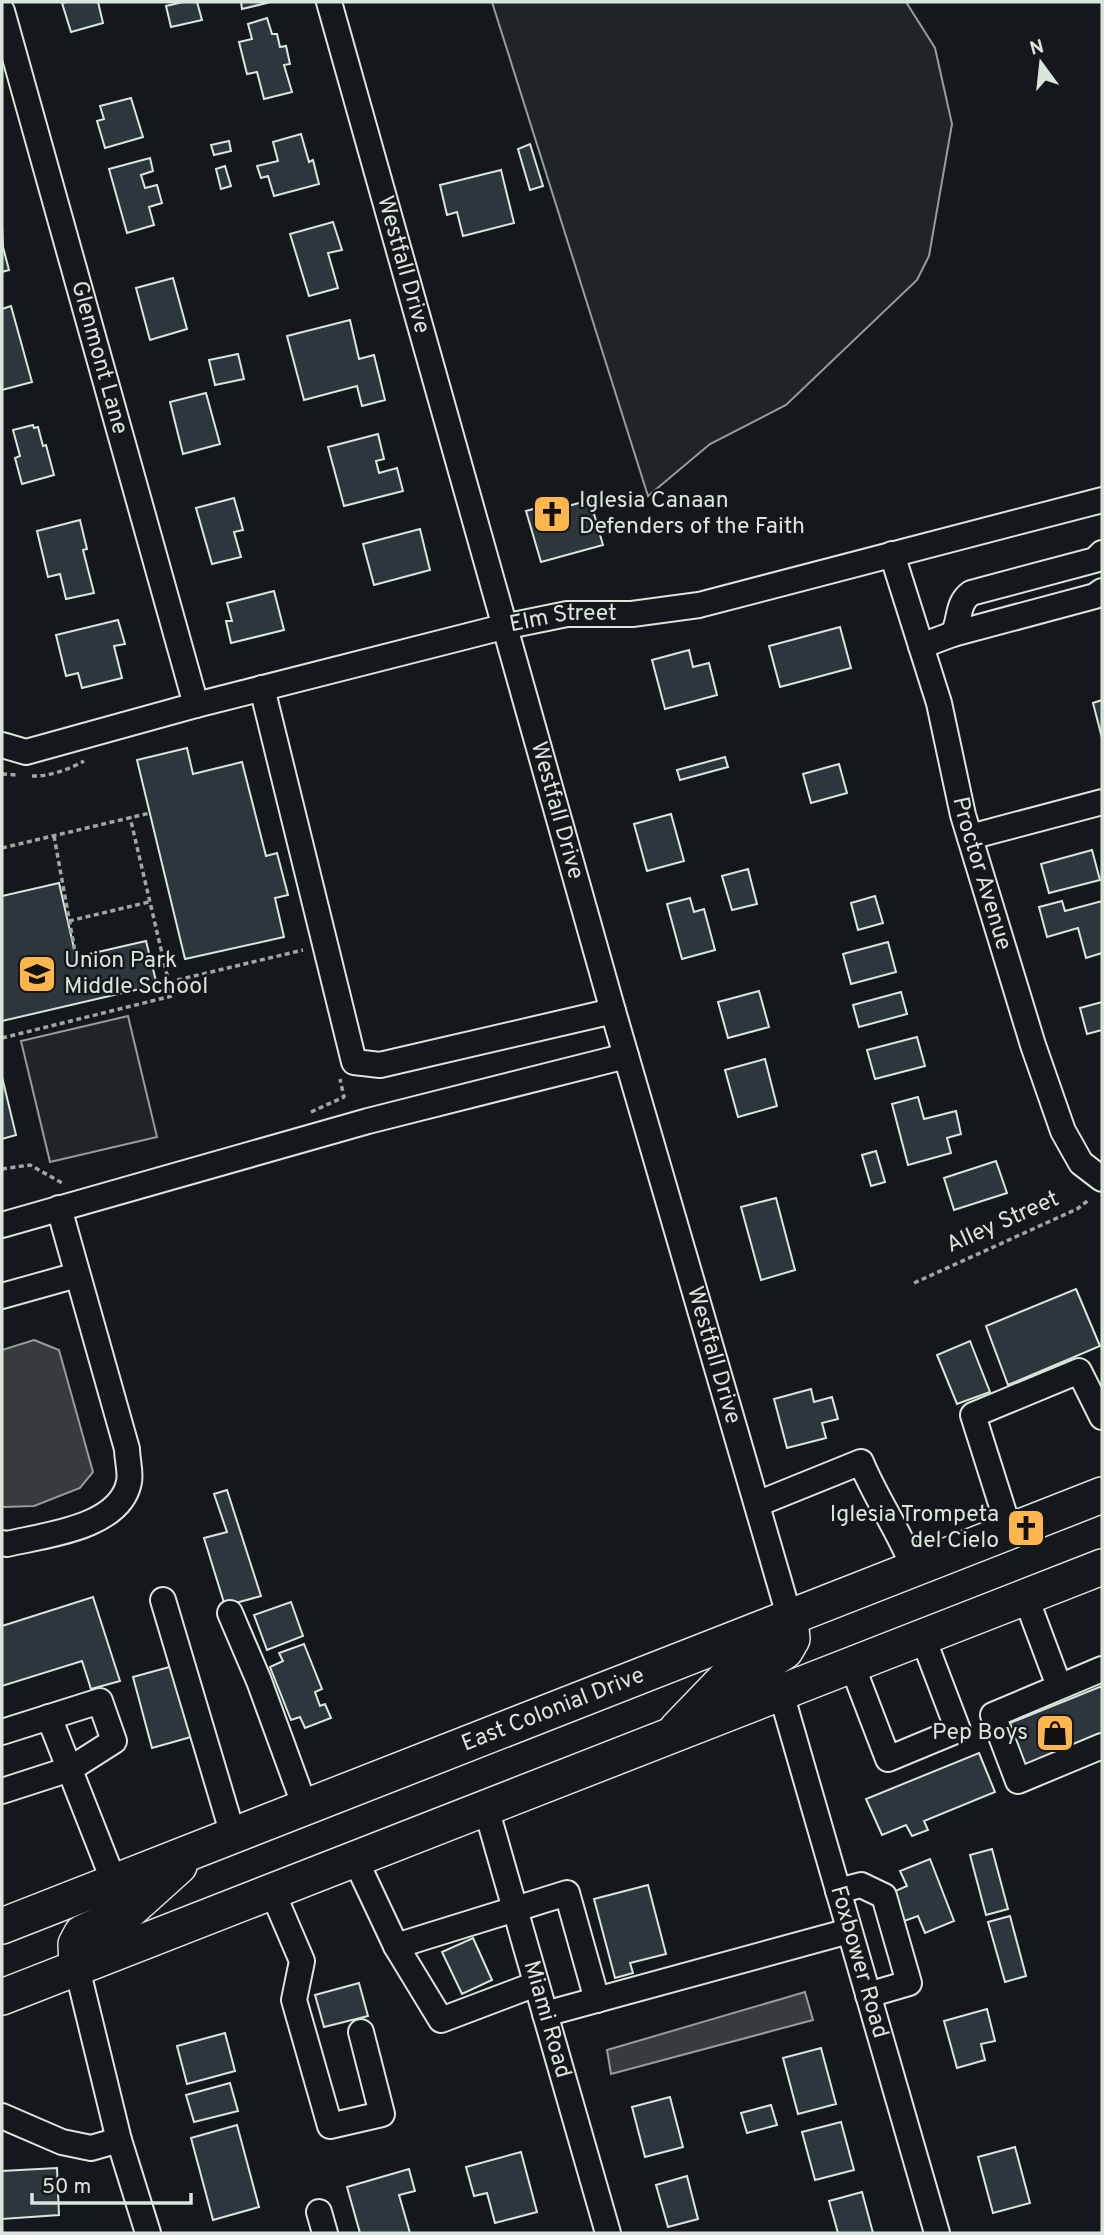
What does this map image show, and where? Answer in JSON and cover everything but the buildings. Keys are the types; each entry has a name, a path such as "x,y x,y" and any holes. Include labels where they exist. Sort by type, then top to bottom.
{"highway":[{"name":"East Colonial Drive","path":"2,1926 1102,1495"},
{"path":"2,1997 1102,1567"},
{"path":"669,1736 727,1677 785,1651 792,1639 790,1619"},
{"path":"76,1968 76,1944 82,1933 129,1911 198,1849"}],"street":[{"name":"Westfall Drive","path":"330,2 503,626 790,1619"},
{"name":"Glenmont Lane","path":"2,11 196,705"},
{"name":"Elm Street","path":"2,745 26,752 503,626 567,614 632,614 699,605 892,554 1101,506"},
{"path":"953,634 958,625 959,610 964,598 971,593 1095,560 1102,553"},
{"name":"Proctor Avenue","path":"892,554 939,703 970,837 1033,1045 1063,1131 1098,1187"},
{"path":"921,646 953,634 1095,596 1102,591"},
{"path":"262,688 354,1062 380,1065 613,1011"},
{"path":"970,837 1102,802"},
{"path":"2,1225 64,1197 626,1056"},
{"path":"2,1543 91,1524 117,1507 129,1482 127,1449 77,1275 64,1197"},
{"path":"2,1296 77,1275"},
{"path":"1010,1532 973,1415 1079,1371 1102,1417"},
{"path":"757,1504 861,1462 872,1488 903,1540 914,1569"},
{"path":"1027,1598 1059,1686"},
{"path":"163,1600 233,1835"},
{"path":"230,1613 259,1681 305,1807"},
{"path":"852,1665 888,1759 958,1730 923,1638"},
{"path":"1102,1669 993,1715 1018,1781 1102,1746"},
{"name":"Foxbower Road","path":"781,1693 937,2233"},
{"path":"2,1732 100,1701 114,1741 70,1769 2,1791"},
{"path":"49,1717 114,1882"},
{"name":"Miami Road","path":"486,1808 608,2233"},
{"path":"355,1859 396,1946 441,2020 536,1984"},
{"path":"838,1891 860,1885 884,1896 909,1983 868,1995"},
{"path":"272,1891 302,1962 294,2000 330,2126 382,2113 361,2032"},
{"path":"396,1946 567,1893 597,2000"},
{"path":"545,2014 849,1931"},
{"path":"76,1968 119,2140 148,2233"},
{"path":"2,2116 62,2142 91,2148 119,2140"}],"path":[{"path":"2,774 39,776 86,760"},
{"path":"2,848 150,813"},
{"path":"2,1038 172,996 130,817"},
{"path":"54,835 76,957"},
{"path":"69,921 150,902"},
{"path":"169,982 307,950"},
{"path":"310,1112 344,1097 338,1070"},
{"path":"2,1169 30,1165 64,1197"},
{"name":"Alley Street","path":"914,1283 1077,1209 1098,1187"}],"shaded area":[{"path":"492,2 906,2 935,48 952,124 929,256 917,280 786,405 710,444 648,496"},
{"path":"128,1016 157,1137 50,1162 21,1041"},
{"path":"34,1340 59,1350 93,1472 80,1488 34,1506 4,1507 2,1350"},
{"path":"805,1992 813,2020 611,2074 607,2050"}],"place":[{"name":"Iglesia Canaan Defenders of the Faith","path":"552,514"},
{"name":"Union Park Middle School","path":"37,974"},
{"name":"Iglesia Trompeta del Cielo","path":"1026,1528"},
{"name":"Pep Boys","path":"1055,1733"}]}
